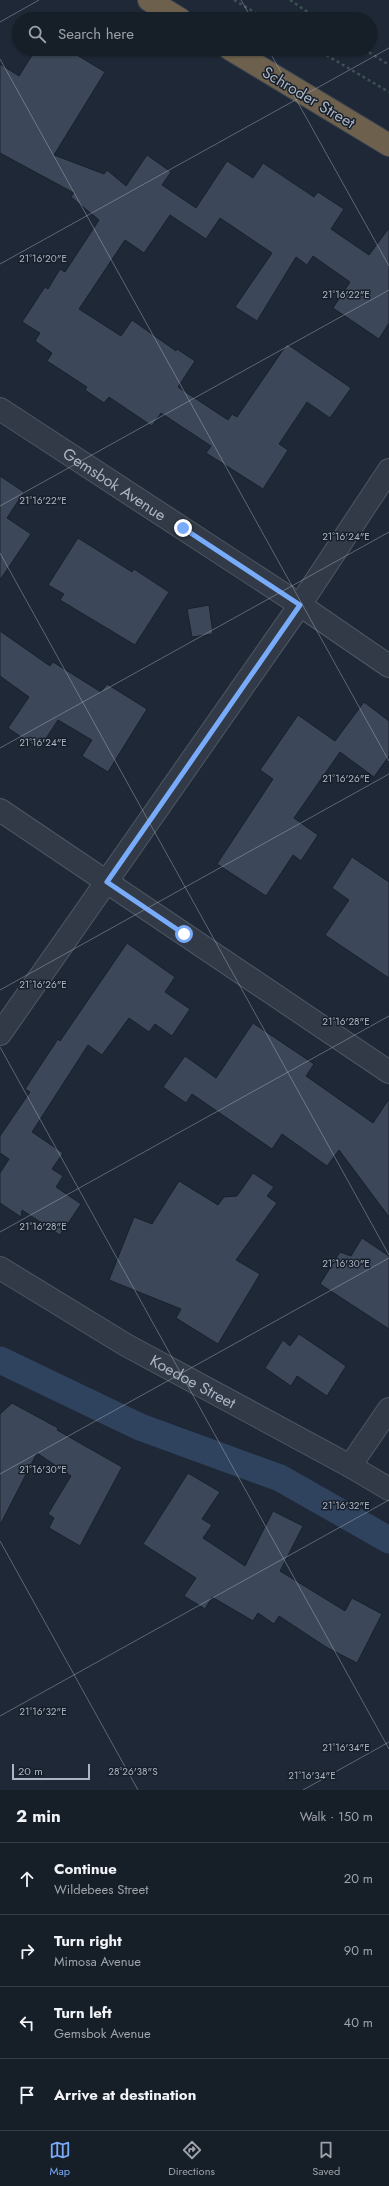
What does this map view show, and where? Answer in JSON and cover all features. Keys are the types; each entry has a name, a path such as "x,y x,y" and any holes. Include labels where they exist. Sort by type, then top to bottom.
{"highway":[{"path":"149,0 169,12"},
{"name":"Schroder Street","path":"242,56 389,145"}],"street":[{"name":"Gemsbok Avenue","path":"0,409 300,605 389,666"},
{"path":"0,1034 300,605 389,470"},
{"path":"0,810 389,1072"},
{"name":"Koedoe Street","path":"0,1268 126,1345 350,1466 389,1489"},
{"path":"350,1466 389,1409"}],"path":[{"path":"234,0 254,12"},
{"path":"290,0 308,12"},
{"path":"328,56 389,92"},
{"path":"375,56 389,65"}],"building":[{"path":"32,56 79,56 105,72 54,155 104,174 107,170 126,186 147,155 171,172 162,185 196,208 227,161 253,178 263,163 314,197 318,192 344,209 331,229 369,255 389,228 389,323 379,339 333,308 350,282 313,256 307,265 296,257 257,321 235,307 272,253 220,218 206,239 170,215 144,253 125,240 79,309 121,336 132,320 176,351 177,349 195,361 178,387 228,420 232,414 237,417 287,344 351,388 330,418 307,402 279,444 288,450 263,489 206,453 211,446 161,413 152,426 109,397 104,403 85,390 87,387 47,361 52,353 35,341 40,333 22,322 45,287 48,289 60,269 65,272 99,220 71,197 74,193 0,153 0,64 19,76"},
{"path":"0,476 24,492 7,518 31,534 0,580"},
{"path":"78,538 132,572 134,569 169,592 135,645 60,600 64,594 48,585"},
{"path":"209,605 213,634 192,637 187,609"},
{"path":"0,631 50,666 53,662 101,692 107,684 147,709 108,772 82,756 92,740 58,720 39,749 8,728 29,697 0,676"},
{"path":"364,702 389,721 389,756 374,777 340,752 294,818 318,835 301,861 293,855 266,896 217,864 273,779 260,770 298,715 335,741"},
{"path":"352,857 389,882 389,978 325,935 349,900 332,888"},
{"path":"127,943 175,977 165,992 190,1009 172,1036 155,1024 149,1032 129,1018 102,1055 88,1045 32,1132 63,1153 52,1169 63,1176 56,1187 81,1204 60,1235 22,1210 21,1217 0,1203 0,1173 9,1159 0,1153 0,1136 30,1092 25,1089 58,1039 60,1041"},
{"path":"253,1023 314,1064 306,1076 373,1123 389,1099 389,1217 339,1150 327,1166 282,1134 272,1149 192,1094 186,1103 163,1087 185,1056 216,1078"},
{"path":"253,1173 274,1187 267,1196 277,1203 236,1260 260,1274 218,1344 176,1318 181,1309 109,1280 134,1217 152,1224 179,1181 218,1205 224,1197 237,1196"},
{"path":"362,1238 389,1256 389,1329 320,1284 340,1252 351,1256"},
{"path":"299,1334 346,1366 327,1396 297,1376 291,1386 265,1368 283,1340 290,1346"},
{"path":"12,1403 58,1428 57,1430 122,1467 80,1546 49,1528 54,1518 48,1514 71,1476 37,1453 0,1525 0,1414"},
{"path":"188,1473 220,1492 202,1519 212,1525 203,1538 245,1566 273,1511 303,1526 280,1571 345,1611 352,1598 382,1614 357,1663 326,1647 279,1616 274,1624 258,1613 253,1621 212,1597 205,1609 184,1596 196,1578 143,1544"}],"waterway":[{"path":"0,1360 140,1427 280,1478 389,1540"}],"route":[{"path":"183,528 300,605 107,882 184,934"}]}
